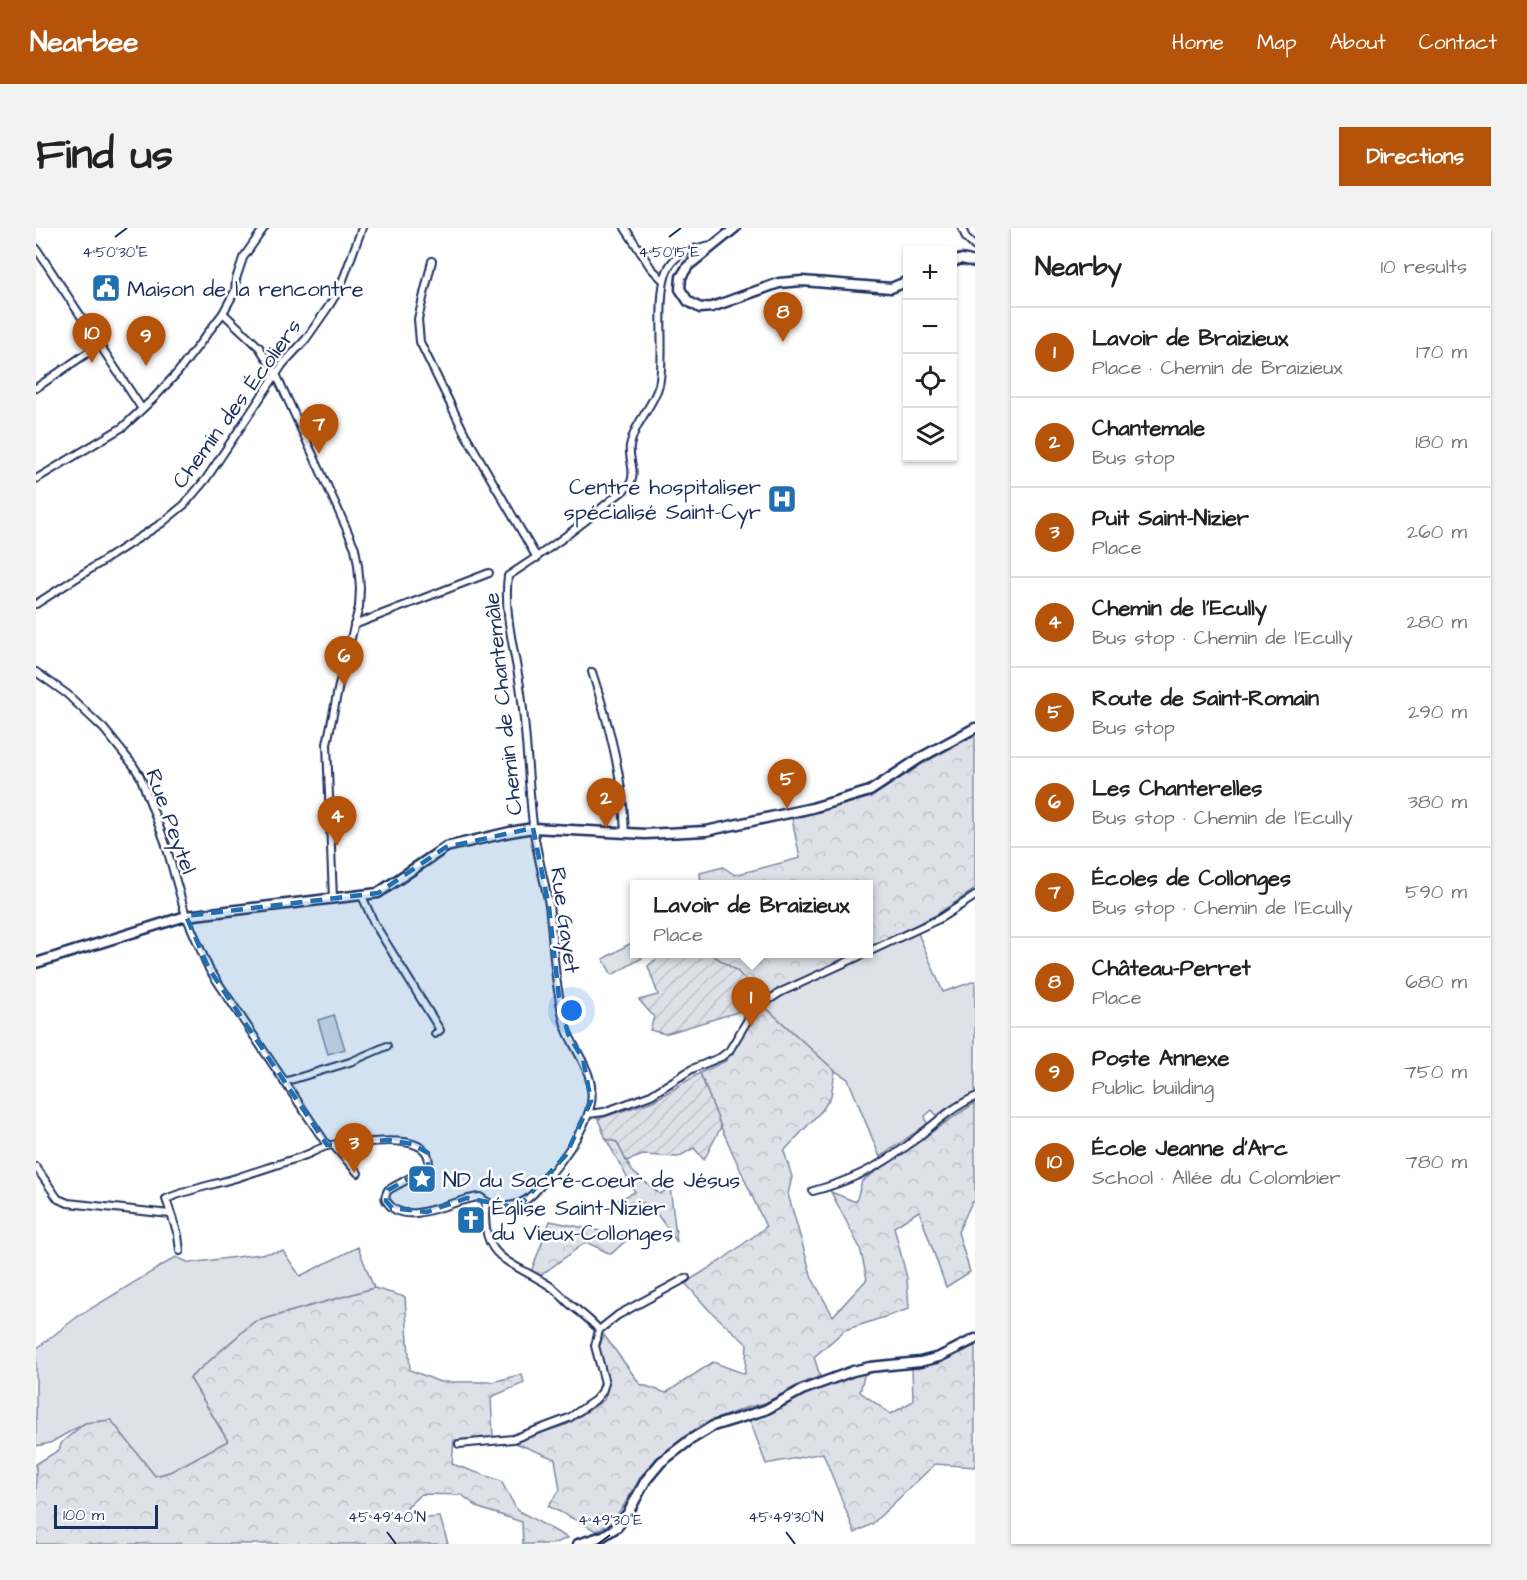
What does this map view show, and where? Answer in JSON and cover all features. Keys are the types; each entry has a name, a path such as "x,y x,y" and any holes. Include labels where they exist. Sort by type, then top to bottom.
{"main road":[{"path":"735,228 688,266 681,277 680,289 688,301 700,308 712,307 779,283 802,280 891,288 903,283"},
{"path":"957,262 972,261"},
{"path":"36,963 186,916 378,893 446,847 533,828 645,834 706,831 812,808 870,791 920,758 975,728"},
{"path":"578,1544 603,1536 617,1527 628,1513 646,1480 661,1462 713,1426 765,1410 802,1390 853,1371 920,1362 939,1357 975,1339"}],"street":[{"path":"36,479 123,427 178,372 223,313 235,291 236,279 243,258 264,228"},
{"name":"Chemin des Écoliers","path":"36,604 162,523 184,505 206,479 276,374 306,339 329,306 340,288 362,228"},
{"path":"625,228 651,268 663,280 673,260 688,250 713,245"},
{"path":"962,228 966,238 975,247 972,261"},
{"path":"36,248 142,410"},
{"path":"432,261 418,319 420,342 464,432 537,558"},
{"name":"Chemin de Chantemâle","path":"533,828 521,695 506,595 508,576 537,558 630,484 633,472 630,448 637,427 653,401 659,383 663,280"},
{"path":"223,313 259,347 276,374 315,455 355,549 360,588 359,607 333,709 327,744 333,899"},
{"path":"36,388 99,345"},
{"path":"354,625 489,573"},
{"name":"Rue Peytel","path":"36,672 67,694 104,729 133,765 140,776 165,843 186,916 209,969 284,1082 330,1145 358,1173"},
{"path":"592,672 614,746 625,833"},
{"name":"Rue Gayet","path":"330,1145 389,1140 412,1144 428,1153 430,1160 428,1168 388,1190 385,1195 386,1201 392,1208 409,1214 427,1212 467,1198 480,1197 486,1202 513,1207 532,1196 566,1155 588,1114 591,1084 583,1059 568,1034 559,998 549,907 533,828"},
{"path":"362,896 374,923 440,1030 435,1034"},
{"path":"873,950 939,919 975,896"},
{"path":"588,1114 604,1112 651,1095 692,1069 721,1057 729,1051 747,1021 761,1005 781,992 855,958"},
{"path":"284,1082 350,1062 387,1046"},
{"path":"813,1191 833,1186 879,1165 951,1111 975,1097"},
{"path":"180,1251 178,1235 166,1198 222,1182 330,1145"},
{"path":"36,1167 58,1199 68,1203 170,1214"},
{"path":"486,1202 484,1231 489,1243 498,1254 552,1287 599,1330"},
{"path":"459,1444 513,1439 569,1418 595,1400 602,1392 605,1383 595,1346 599,1330 618,1315 686,1278"}],"highlighted area":[{"path":"533,828 549,907 559,997 568,1034 583,1059 591,1101 566,1155 522,1203 513,1207 467,1198 427,1212 392,1208 386,1201 388,1190 428,1168 428,1153 412,1144 389,1140 327,1145 209,969 186,916 378,893 446,847"}],"green space":[{"path":"975,735 975,889 936,915 873,946 873,880 701,880 700,873 723,867 735,875 800,858 792,819 871,797 925,762"},
{"path":"918,933 943,992 975,981 975,1093 937,1116 932,1110 925,1116 927,1124 880,1157 848,1079 835,1071 764,1006 864,958 873,958 873,954"},
{"path":"630,944 630,958 642,958 612,975 603,959"},
{"path":"657,958 717,958 737,971 749,984 741,1011 665,1034 650,1030 654,1017 639,1000 658,995 648,966"},
{"path":"717,958 847,958 780,990 745,1018 741,1011 748,984 737,971"},
{"path":"764,1006 835,1071 831,1096 823,1109 784,1151 792,1177 788,1194 812,1278 833,1316 867,1279 860,1248 831,1192 856,1202 862,1181 975,1103 975,1202 972,1202 958,1232 970,1272 946,1287 919,1211 894,1227 907,1278 909,1309 845,1330 814,1357 820,1376 765,1403 745,1408 702,1425 657,1458 642,1475 612,1522 597,1531 548,1506 560,1490 555,1459 513,1442 568,1424 604,1400 609,1383 598,1350 604,1335 640,1384 666,1393 713,1362 745,1374 747,1344 709,1310 685,1283 722,1260 766,1227 721,1127 700,1073 726,1061 749,1024"},
{"path":"334,1015 345,1049 328,1054 318,1020"},
{"path":"700,1073 721,1127 704,1160 694,1148 678,1157 643,1155 626,1161 617,1142 606,1139 598,1119 653,1101"},
{"path":"606,1139 617,1142 632,1171 660,1194 670,1187 677,1242 657,1214 644,1203 614,1202 635,1192"},
{"path":"550,1221 630,1237 611,1254 586,1242 540,1276 531,1272"},
{"path":"358,1247 374,1288 254,1322 190,1378 228,1441 170,1472 155,1476 111,1420 85,1423 50,1443 36,1446 36,1349 77,1317 176,1257 190,1263 283,1251 300,1276"},
{"path":"374,1288 405,1297 410,1370 440,1382 493,1382 522,1374 524,1383 491,1397 493,1438 454,1440 452,1464 501,1481 517,1510 568,1538 553,1544 523,1544 522,1522 479,1508 462,1495 421,1494 407,1507 414,1519 440,1517 448,1544 36,1544 36,1464 59,1450 62,1442 85,1423 111,1420 155,1476 170,1472 228,1441 190,1378 254,1322"},
{"path":"975,1345 975,1467 935,1464 872,1524 855,1533 823,1453 766,1464 749,1418 771,1412 804,1394 865,1372 860,1392 891,1414 913,1401 912,1367 945,1359"}],"place":[{"name":"Maison de la rencontre","path":"106,288"},
{"name":"Château-Perret","path":"783,342"},
{"name":"École Jeanne d'Arc","path":"92,363"},
{"name":"Poste Annexe","path":"146,366"},
{"name":"Écoles de Collonges","path":"319,454"},
{"name":"Centre hospitaliser spécialisé Saint-Cyr","path":"782,499"},
{"name":"Les Chanterelles","path":"344,686"},
{"name":"Route de Saint-Romain","path":"787,809"},
{"name":"Chantemale","path":"606,828"},
{"name":"Chemin de l'Ecully","path":"337,846"},
{"name":"Lavoir de Braizieux","path":"751,1027"},
{"name":"Puit Saint-Nizier","path":"354,1173"},
{"name":"ND du Sacré-coeur de Jésus","path":"422,1179"},
{"name":"Église Saint-Nizier du Vieux-Collonges","path":"471,1220"}]}
